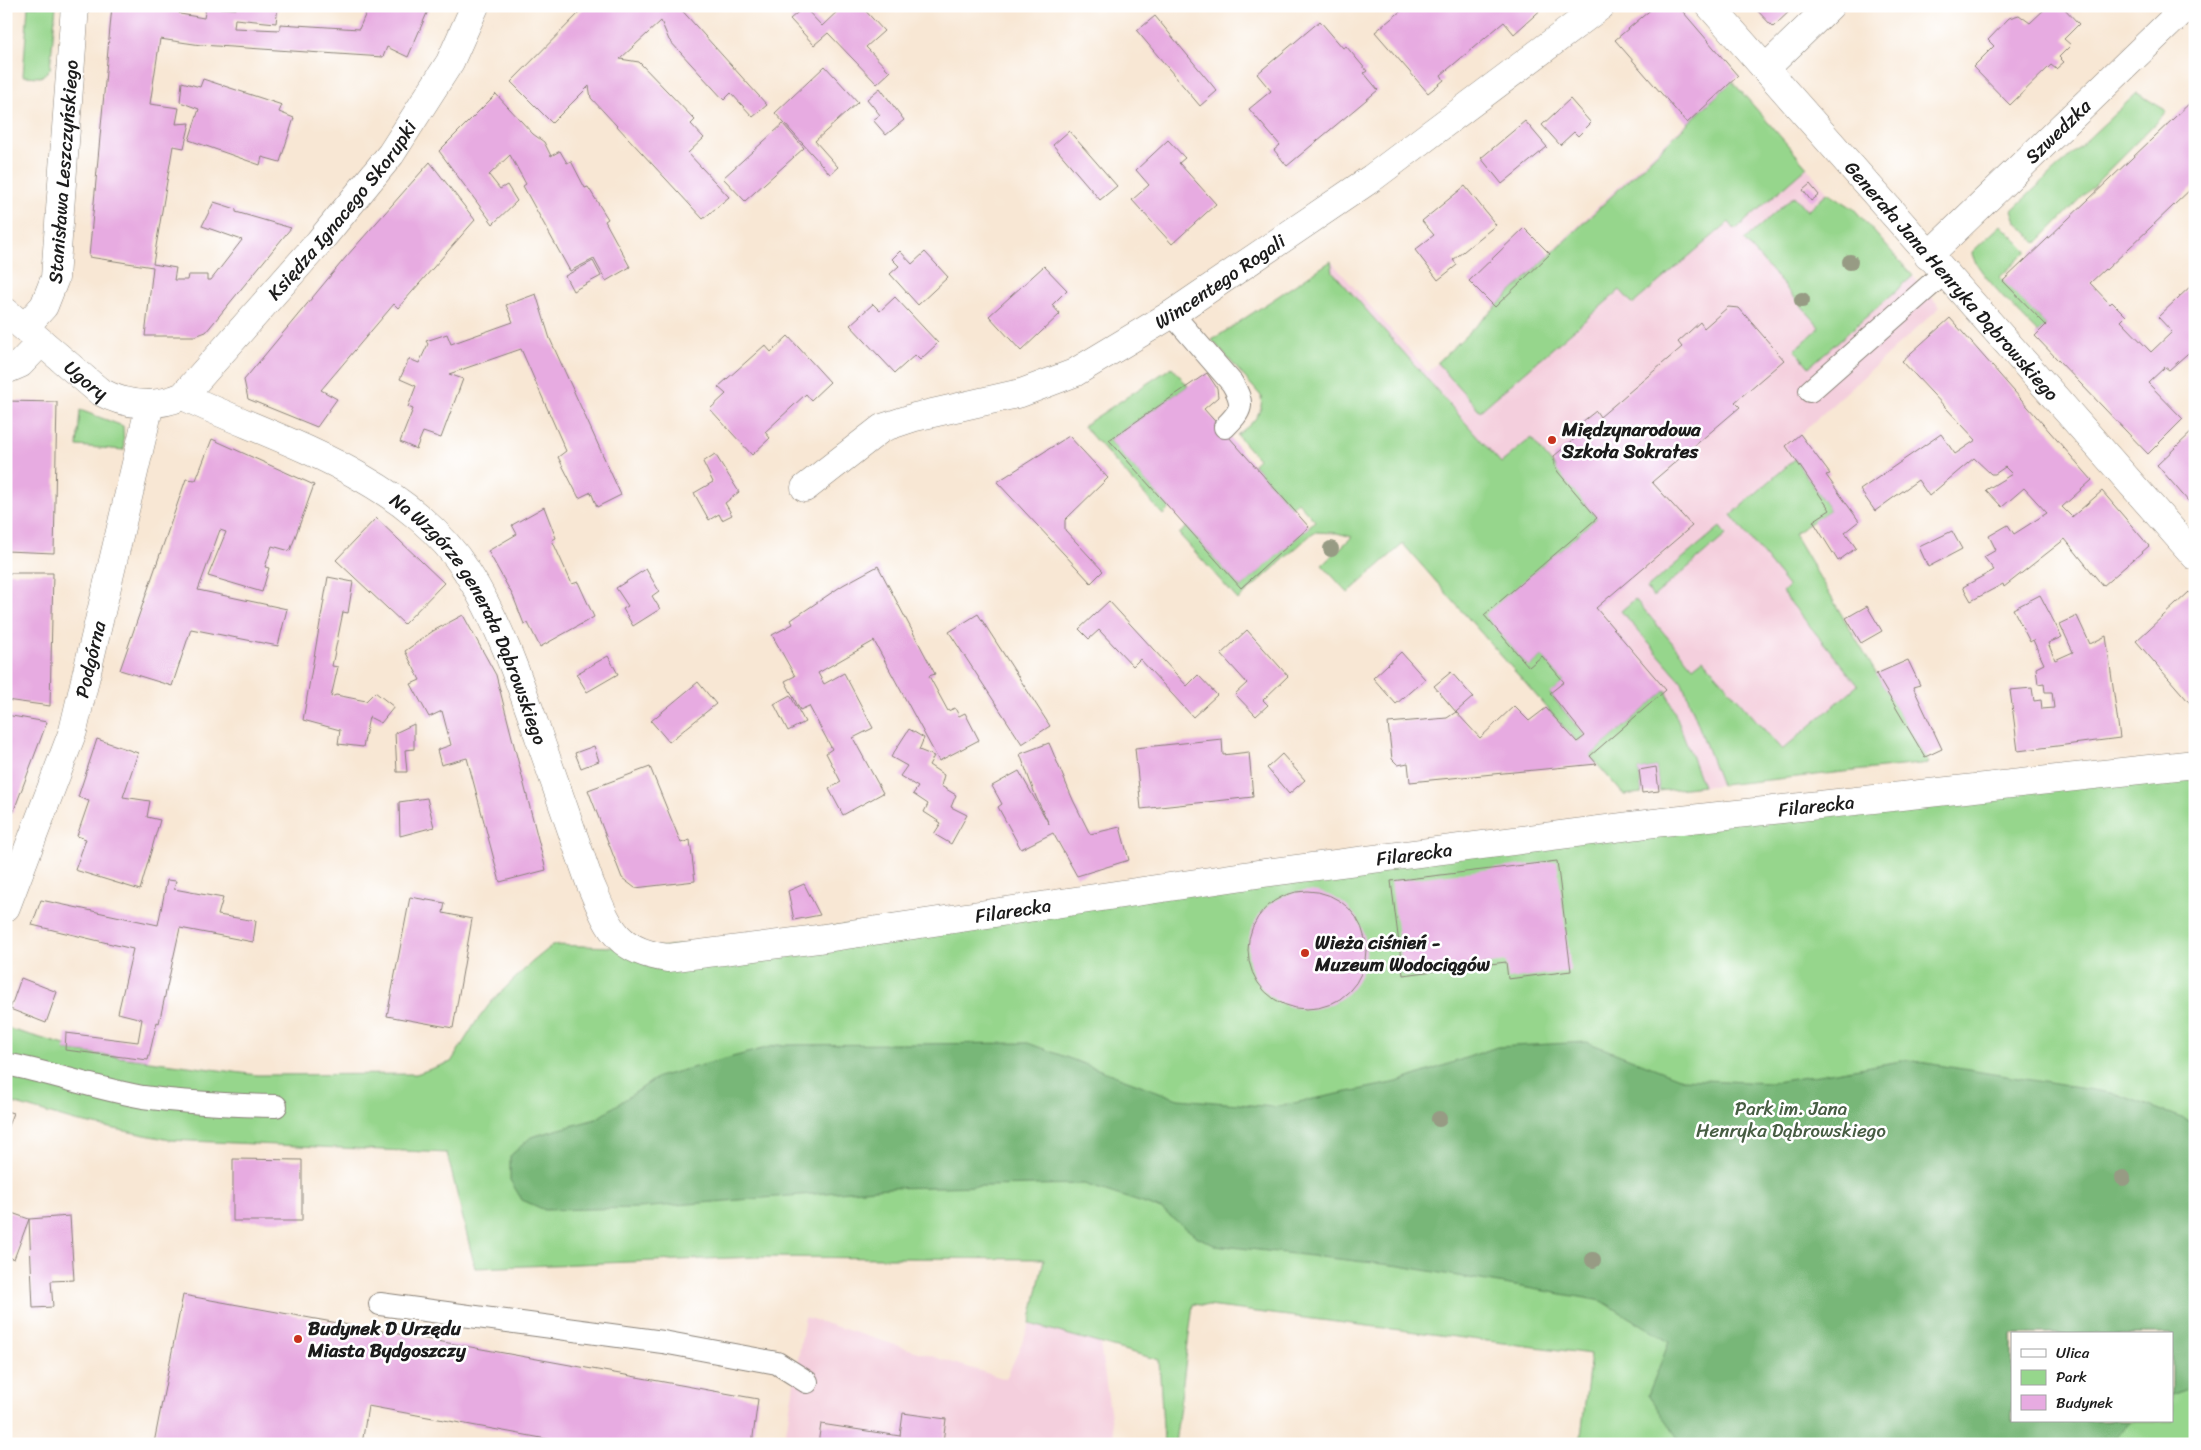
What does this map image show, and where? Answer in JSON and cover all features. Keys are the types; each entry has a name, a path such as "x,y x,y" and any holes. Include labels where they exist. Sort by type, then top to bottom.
{"street":[{"name":"Stanisława Leszczyńskiego","path":"6,370 20,364 24,327 44,306 56,272 75,6"},
{"name":"Księdza Ignacego Skorupki","path":"183,396 320,242 391,154 450,62 475,6"},
{"name":"Wincentego Rogali","path":"806,488 882,428 916,417 1021,393 1052,382 1074,373 1172,314 1372,178 1601,6"},
{"name":"Generała Jana Henryka Dąbrowskiego","path":"1710,6 2195,556"},
{"path":"1765,69 1830,6"},
{"name":"Szwedzka","path":"1936,264 2187,6"},
{"name":"Ugory","path":"24,327 99,391 124,403 150,404 172,401 183,396"},
{"name":"Na Wzgórze generała Dąbrowskiego","path":"183,396 330,461 363,478 408,509 436,534 454,554 466,570 510,656 590,883 606,920 611,930 622,942 637,950"},
{"name":"Podgórna","path":"6,908 73,731 150,404"},
{"name":"Filarecka","path":"637,950 653,956 668,958 695,955 818,939 1264,873 1654,823 2195,764"}],"lane":[{"path":"1810,391 1936,264"},
{"path":"1172,314 1226,376 1238,394 1241,404 1238,415 1225,427"},
{"path":"6,1064 75,1082 143,1096 211,1104 276,1106"},
{"path":"380,1304 672,1344 777,1363 808,1382"}],"shaded area":[{"name":"Międzynarodowa Szkoła Sokrates","path":"1732,81 1832,197 1854,209 1940,307 1787,446 1830,510 1794,534 1929,763 1624,795 1219,335 1331,261 1428,372 1633,172"},
{"path":"805,1317 1006,1379 1030,1324 1100,1344 1115,1443 784,1444"}],"green space":[{"path":"28,6 56,6 50,69 41,77 23,76"},
{"path":"1732,81 1807,167 1735,230 1729,222 1633,304 1620,290 1480,411 1437,363"},
{"path":"2137,93 2167,111 2037,243 2016,221 2012,210"},
{"path":"1828,192 1854,209 1913,276 1809,367 1795,350 1820,327 1744,240 1794,196 1807,211"},
{"path":"2001,225 2027,251 2000,277 2046,325 2038,333 1989,281 1974,259 1972,252"},
{"path":"1331,261 1333,272 1501,463 1531,438 1597,518 1485,615 1529,667 1542,656 1564,682 1550,694 1585,736 1577,742 1403,544 1348,593 1322,565 1352,537 1337,533 1314,532 1238,600 1179,534 1187,527 1241,588 1315,521 1298,502 1291,507 1253,464 1258,459 1237,435 1255,419 1260,409 1261,396 1212,340"},
{"path":"1172,367 1188,386 1109,440 1170,508 1163,515 1083,426"},
{"path":"80,410 123,426 124,450 77,446"},
{"path":"1795,459 1830,510 1794,534 1929,763 1721,785 1682,682 1621,611 1635,599 1693,667 1703,659 1782,750 1858,685 1782,592 1788,586 1731,515"},
{"path":"1720,527 1726,535 1653,597 1647,588"},
{"path":"1666,690 1703,786 1659,791 1656,767 1639,770 1642,793 1624,795 1590,756"},
{"name":"Park im. Jana Henryka Dąbrowskiego","path":"2195,764 2195,1444 1580,1444 1591,1354 1193,1304 1175,1444 1164,1444 1159,1360 1030,1324 1044,1259 756,1257 475,1268 447,1153 170,1140 75,1121 6,1101 6,1028 65,1045 65,1050 257,1075 416,1074 451,1062 476,1022 492,1001 531,963 553,945 614,947 637,950"},
{"path":"1587,1042 1682,1079 1770,1083 1907,1060 2117,1094 2195,1123 2195,1394 2189,1389 2174,1394 2174,1332 2011,1332 2011,1422 2130,1422 2110,1444 1682,1444 1648,1395 1669,1342 1602,1301 1400,1266 1214,1245 1196,1236 1161,1209 1084,1184 888,1188 639,1208 545,1210 522,1200 510,1180 510,1156 531,1137 596,1119 658,1077 777,1045 1028,1043 1178,1099 1274,1107 1397,1082 1497,1047"}],"building":[{"path":"112,6 175,6 180,14 204,18 206,7 236,9 237,6 278,6 276,23 235,19 234,28 280,30 280,24 359,29 369,6 430,6 408,57 387,47 383,57 201,45 160,39 150,104 179,108 176,124 190,123 184,148 173,146 153,264 176,268 174,280 187,280 188,275 207,275 207,280 211,280 242,240 202,226 214,202 236,209 236,212 291,228 206,332 195,336 145,336 153,267 89,257"},
{"path":"586,6 678,6 767,105 753,117 731,93 724,100 669,40 661,21 620,59 639,62 695,120 691,124 704,138 688,153 729,197 703,219 591,98 589,86 552,123 511,82"},
{"path":"843,6 861,6 884,31 866,47 890,72 877,84 828,33 814,45 790,19 804,7 822,26"},
{"path":"1407,6 1545,6 1514,34 1504,22 1441,75 1444,80 1428,93 1375,32"},
{"path":"1655,6 1678,6 1738,76 1687,123 1615,40"},
{"path":"1753,6 1795,6 1773,27"},
{"path":"2048,6 2062,6 2079,24 2064,39 2071,45 2059,57 2064,62 2056,69 2051,65 2010,105 1973,67 1994,46 1988,40 2009,18 2019,15 2030,23"},
{"path":"1155,16 1217,91 1200,106 1137,31"},
{"path":"1320,21 1343,48 1346,46 1367,71 1364,73 1378,90 1287,166 1274,150 1280,145 1249,109 1271,91 1257,74"},
{"path":"825,66 858,102 815,141 838,167 830,174 775,113"},
{"path":"203,79 282,105 279,112 294,118 280,162 262,157 260,165 189,140 199,109 180,102 182,82 200,87"},
{"path":"880,88 904,120 886,135 873,120 880,115 867,99"},
{"path":"496,94 533,134 544,142 551,156 560,151 567,163 571,161 585,188 588,187 608,219 605,221 630,267 606,281 594,259 570,271 523,186 526,184 510,155 489,175 500,189 507,185 517,201 493,224 439,151"},
{"path":"2195,98 2195,185 2090,283 2110,304 2112,302 2126,316 2121,321 2151,352 2172,332 2158,317 2195,282 2195,347 2169,370 2165,367 2148,383 2183,419 2148,454 2035,336 2046,325 2003,281"},
{"path":"1570,99 1591,123 1578,136 1574,132 1560,145 1542,125"},
{"path":"1525,121 1547,147 1502,184 1481,158"},
{"path":"783,124 804,148 745,201 723,178"},
{"path":"1069,131 1117,186 1100,200 1053,145"},
{"path":"1168,140 1185,158 1179,163 1216,204 1172,244 1132,200 1149,185 1136,170"},
{"path":"430,162 475,220 398,308 394,304 321,390 337,399 317,427 248,399 244,380 346,257"},
{"path":"1810,184 1819,195 1811,201 1803,190"},
{"path":"1465,186 1496,225 1453,260 1457,265 1438,280 1415,250 1434,235 1422,221"},
{"path":"1524,228 1550,254 1495,307 1469,281"},
{"path":"900,251 912,264 925,252 948,277 918,305 890,274 899,266 892,259"},
{"path":"593,261 601,276 573,291 565,276"},
{"path":"1044,266 1067,290 1052,305 1060,314 1021,351 989,316"},
{"path":"536,294 550,339 621,495 597,507 591,492 579,498 558,457 566,451 521,349 449,374 463,379 441,438 423,432 416,449 400,442 413,409 408,407 416,386 400,379 409,359 419,363 428,344 426,341 447,334 451,344 513,322 506,305"},
{"path":"895,297 938,343 920,360 915,355 895,373 850,325 873,304 880,311"},
{"path":"1728,307 1739,308 1784,360 1735,402 1740,407 1652,482 1692,526 1596,608 1666,690 1590,756 1597,764 1410,782 1408,763 1398,765 1392,759 1388,723 1447,718 1456,712 1480,738 1514,706 1529,721 1546,708 1577,742 1585,736 1550,693 1564,682 1542,656 1529,667 1484,615 1597,518 1554,465 1554,456 1578,436 1573,429 1596,411 1600,417 1682,347 1678,342 1700,322 1704,328"},
{"path":"1950,318 2092,480 2062,507 2072,517 2102,491 2149,546 2103,586 2065,539 2004,587 2003,584 1971,601 1963,587 1994,570 1984,557 1996,550 1989,536 2008,525 2014,534 2047,513 2024,488 2002,507 1986,490 2012,474 2005,467 1995,474 1991,474 1974,458 1929,496 1918,480 1875,511 1860,490 1941,434 1955,454 1976,440 1902,361"},
{"path":"788,336 830,382 811,400 806,394 765,432 770,438 752,455 710,409 726,394 718,387 765,345 771,352"},
{"path":"1207,373 1217,388 1218,397 1204,409 1309,527 1241,588 1109,440"},
{"path":"6,401 57,402 54,553 6,551"},
{"path":"2195,429 2195,509 2157,465"},
{"path":"1800,434 1830,474 1826,475 1859,521 1845,532 1856,548 1838,561 1813,521 1830,510 1786,446"},
{"path":"1069,436 1108,478 1065,520 1065,530 1103,571 1091,583 997,482"},
{"path":"212,439 314,485 290,551 272,546 265,567 269,568 262,592 208,576 226,532 220,530 198,590 287,609 278,646 191,629 172,686 120,670 186,479 196,480"},
{"path":"715,454 739,492 725,503 732,515 722,520 719,514 709,520 694,493 713,482 703,462"},
{"path":"544,507 556,538 552,540 572,584 578,582 594,617 540,647 528,623 524,624 513,596 488,551 517,534 512,525"},
{"path":"376,518 444,583 404,624 336,560"},
{"path":"1952,531 1962,549 1928,567 1919,547"},
{"path":"878,566 935,674 929,676 948,711 955,708 959,716 965,713 979,740 939,761 874,641 818,673 824,684 844,673 873,728 853,738 883,793 843,815 829,789 841,782 826,753 832,749 809,706 800,710 785,681 795,676 772,635 793,624 791,620 843,585"},
{"path":"646,569 659,591 652,596 660,609 633,626 623,609 628,606 616,588"},
{"path":"6,573 53,573 50,706 6,700"},
{"path":"328,577 353,582 348,613 343,612 332,666 338,667 331,697 336,695 366,701 375,692 394,707 381,723 369,717 363,747 338,744 340,730 303,720"},
{"path":"2189,592 2195,599 2195,709 2136,641"},
{"path":"2040,595 2062,637 2048,643 2055,660 2073,652 2060,624 2077,616 2090,644 2106,636 2120,738 2018,751 2010,690 2032,688 2034,701 2041,700 2042,709 2054,708 2052,692 2045,692 2044,683 2038,684 2036,668 2044,664 2033,640 2030,642 2013,609"},
{"path":"1109,601 1187,686 1198,675 1217,695 1193,717 1140,659 1133,666 1099,630 1089,639 1079,629"},
{"path":"1867,606 1882,631 1861,643 1846,618"},
{"path":"978,614 1050,726 1022,744 949,632"},
{"path":"463,615 496,675 546,870 500,882 467,758 441,765 437,750 451,745 442,711 429,717 411,684 420,680 405,651 433,631"},
{"path":"1247,630 1288,676 1263,700 1268,705 1256,716 1235,694 1247,683 1221,654"},
{"path":"1401,652 1425,679 1396,704 1373,678"},
{"path":"608,656 618,674 587,692 576,674"},
{"path":"1908,660 1920,685 1913,687 1942,749 1925,757 1876,674"},
{"path":"1451,672 1473,697 1456,712 1434,686"},
{"path":"698,682 716,704 669,742 651,721"},
{"path":"790,695 805,722 788,731 774,704"},
{"path":"6,715 47,722 13,813 6,811"},
{"path":"414,724 414,749 405,750 407,772 397,772 395,733"},
{"path":"909,729 924,738 919,750 934,756 929,765 944,775 941,786 956,795 951,807 967,815 951,844 934,834 941,823 924,812 928,804 913,794 918,787 900,776 907,766 891,757"},
{"path":"97,739 138,753 123,797 150,801 147,817 160,820 140,890 75,870 86,839 77,836 89,801 78,797"},
{"path":"1222,739 1223,755 1249,752 1253,797 1141,809 1135,748"},
{"path":"1049,743 1073,800 1090,834 1120,827 1129,860 1077,876 1053,833 1021,849 998,807 1002,804 992,786 1019,771 1049,824 1036,797 1020,754"},
{"path":"594,746 599,761 581,768 575,753"},
{"path":"1282,754 1305,780 1289,794 1267,768"},
{"path":"650,767 681,843 690,840 695,881 635,888 622,878 588,790"},
{"path":"1656,767 1659,791 1642,793 1639,770"},
{"path":"427,798 434,827 400,836 399,802"},
{"path":"1557,861 1571,971 1508,979 1506,962 1403,975 1391,881"},
{"path":"167,880 176,881 174,889 223,898 218,915 256,921 253,942 180,928 159,1023 157,1022 148,1060 65,1050 66,1033 138,1042 142,1019 118,1013 133,949 32,925 41,900 158,925"},
{"path":"804,884 820,915 794,920 788,891"},
{"path":"1307,891 1329,896 1340,901 1356,917 1361,928 1366,950 1361,972 1356,983 1340,999 1329,1004 1307,1009 1285,1004 1274,999 1258,983 1253,972 1248,950 1253,928 1258,917 1274,901 1285,896"},
{"path":"410,897 445,903 443,913 472,919 453,1028 387,1016"},
{"path":"21,978 57,992 46,1023 10,1009"},
{"path":"6,1111 13,1113 6,1131"},
{"path":"233,1159 302,1160 302,1221 233,1221"},
{"path":"6,1211 29,1219 14,1259 6,1256"},
{"path":"70,1216 74,1280 51,1281 53,1307 33,1308 29,1219"},
{"name":"Budynek D Urzędu Miasta Bydgoszczy","path":"183,1295 758,1399 752,1444 574,1444 368,1406 362,1444 154,1443"},
{"path":"903,1413 946,1419 943,1442 948,1444 818,1444 821,1424 900,1436"}],"place":[{"name":"Międzynarodowa Szkoła Sokrates","path":"1552,440"},
{"name":"Wieża ciśnień - Muzeum Wodociągów","path":"1305,953"},
{"name":"Budynek D Urzędu Miasta Bydgoszczy","path":"298,1339"}]}
